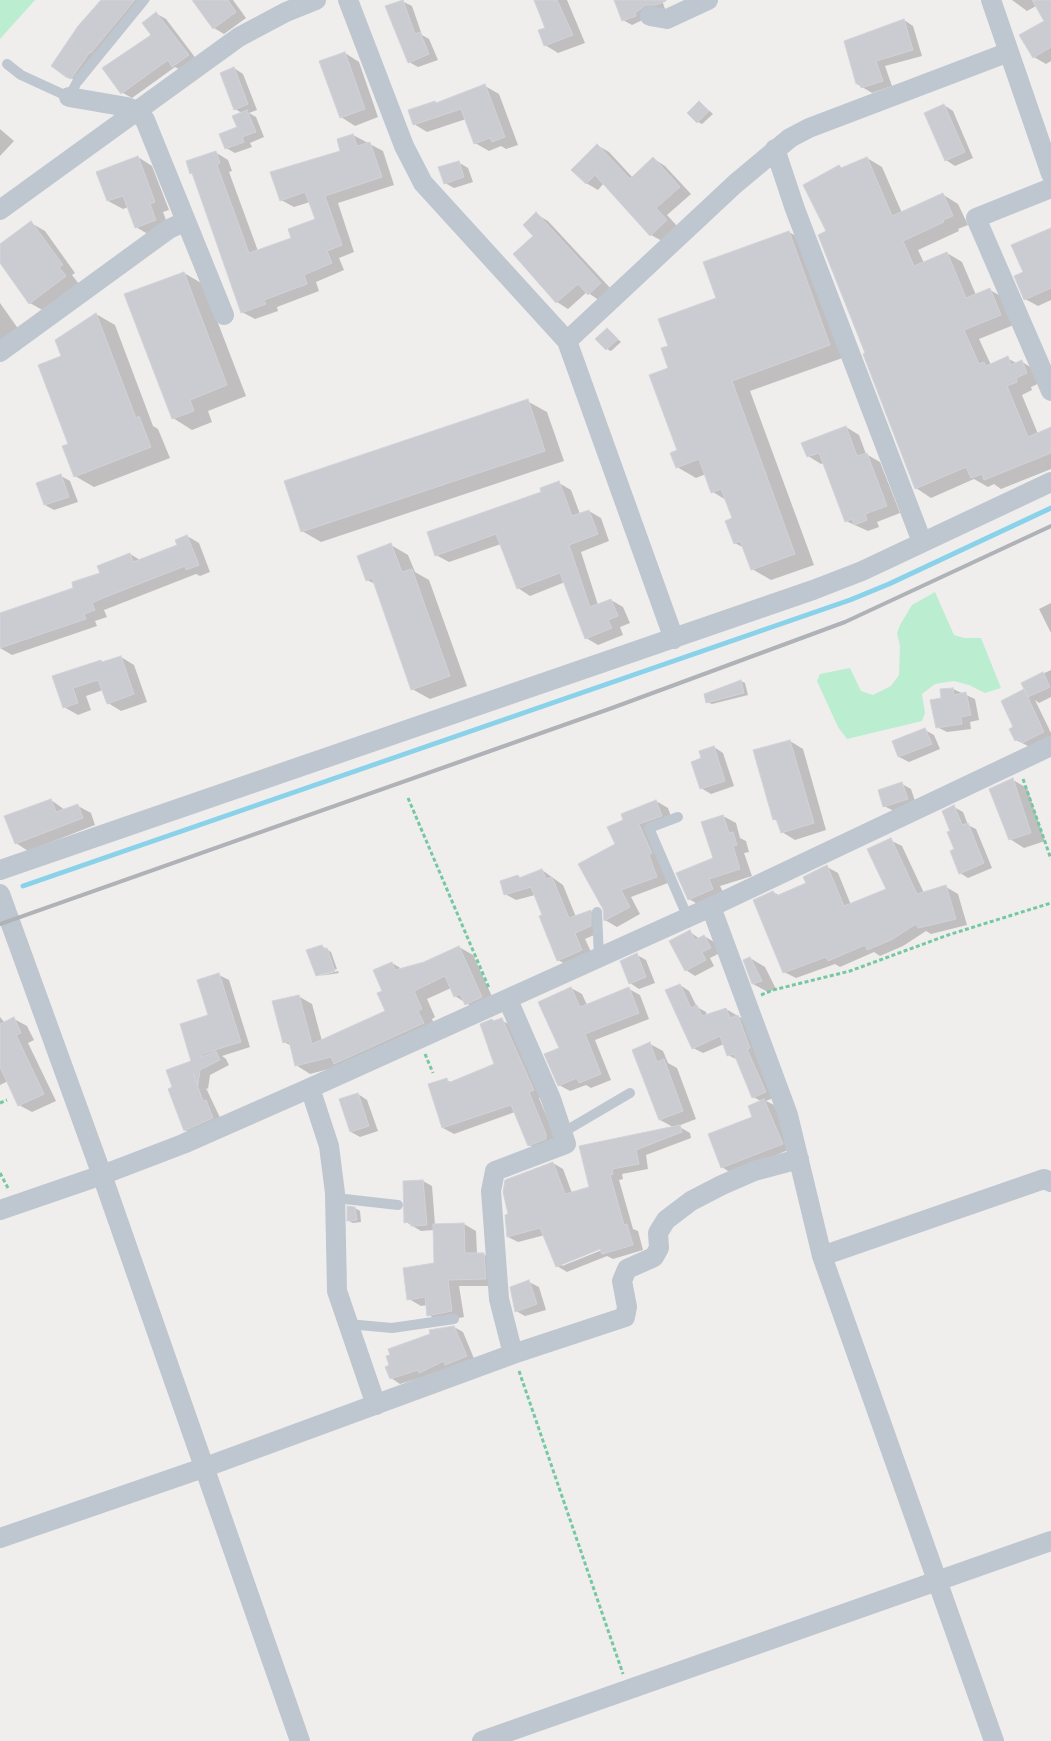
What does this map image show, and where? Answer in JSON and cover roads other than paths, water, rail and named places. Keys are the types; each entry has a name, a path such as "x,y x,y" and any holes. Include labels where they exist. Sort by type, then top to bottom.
{"street":[{"path":"0,210 239,37 279,15 316,0"},
{"path":"348,0 404,146 423,183 567,341 674,639"},
{"path":"650,16 667,19 708,0"},
{"path":"991,0 1051,174"},
{"path":"567,341 775,149 809,128 1009,52"},
{"path":"69,97 126,107 137,112 145,120 224,315"},
{"path":"775,149 795,209 922,542"},
{"path":"1051,188 976,218 1051,391"},
{"path":"0,352 169,229 186,221"},
{"path":"0,870 813,590 862,570 1051,482"},
{"path":"0,1210 184,1144 688,918 1051,746"},
{"path":"0,894 102,1175 300,1741"},
{"path":"711,907 788,1114 822,1256 994,1741"},
{"path":"502,1002 551,1099 566,1144 495,1171 491,1190 499,1299 513,1354"},
{"path":"310,1088 328,1146 336,1198 337,1291 376,1405"},
{"path":"0,1538 204,1468 513,1354 625,1317 627,1307 622,1281 627,1269 654,1257 658,1248 658,1233 666,1220 691,1201 722,1185 754,1172 799,1159"},
{"path":"822,1256 1044,1178 1051,1182"},
{"path":"482,1741 1051,1541"}],"lane":[{"path":"7,64 21,75 69,97 77,82 144,0"},
{"path":"678,817 649,828 688,918"},
{"path":"597,912 599,958"},
{"path":"562,1133 630,1093"},
{"path":"336,1198 398,1205"},
{"path":"347,1324 392,1328 454,1319"}],"waterway":[{"path":"23,886 850,600 889,584 1051,508"}],"railway":[{"path":"0,924 612,708 845,622 1051,526"}]}
